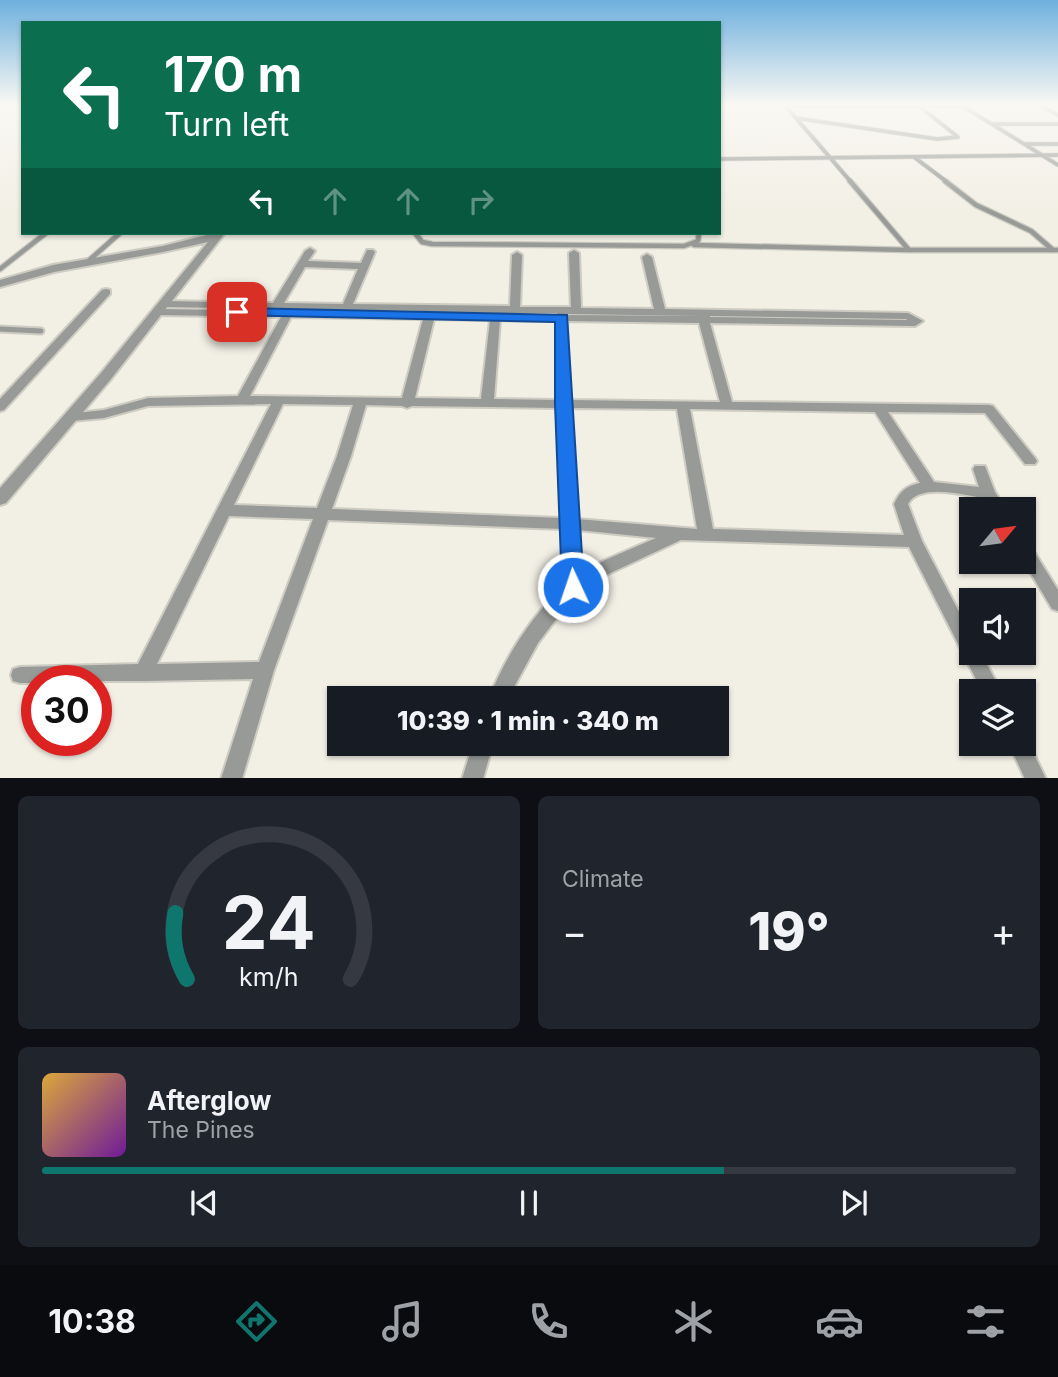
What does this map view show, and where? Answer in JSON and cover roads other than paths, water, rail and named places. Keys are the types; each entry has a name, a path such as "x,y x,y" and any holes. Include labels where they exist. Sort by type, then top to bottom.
{"street":[{"path":"0,284 85,264 161,251 219,235"},
{"path":"0,499 72,417 161,308 192,265 219,235"},
{"path":"161,251 192,265"},
{"path":"278,305 310,251"},
{"path":"348,306 370,252"},
{"path":"573,587 563,404 567,313 574,253"},
{"path":"515,313 517,256"},
{"path":"647,257 660,312"},
{"path":"302,264 364,266"},
{"path":"0,407 106,292"},
{"path":"161,308 278,305 290,309 348,306 430,311"},
{"path":"161,308 496,313 660,312 705,316 908,316 918,321 567,313"},
{"path":"242,400 290,309"},
{"path":"407,404 430,311"},
{"path":"487,404 496,313"},
{"path":"705,316 727,406"},
{"path":"72,417 104,414 148,402 242,400 989,409 1030,461"},
{"path":"143,673 278,402"},
{"path":"231,778 265,670 344,456 360,403"},
{"path":"683,406 706,534"},
{"path":"880,409 930,487"},
{"path":"980,469 991,497"},
{"path":"959,627 914,541 901,499 912,489 930,487 988,493"},
{"path":"224,510 570,524 681,534 914,541"},
{"path":"505,686 529,642 573,587 634,554 681,534"},
{"path":"1036,568 1058,604"},
{"path":"20,675 265,670"},
{"path":"472,778 479,756"},
{"path":"1025,756 1036,778"}],"lane":[{"path":"816,140 909,250"},
{"path":"1017,140 1058,165"},
{"path":"1023,144 1058,144"},
{"path":"721,159 1058,155"},
{"path":"914,157 976,205 1031,231 1056,250"},
{"path":"0,269 43,235"},
{"path":"85,264 118,235"},
{"path":"417,235 422,242 432,244 691,245 924,252 1056,250"},
{"path":"691,245 698,241 699,235"},
{"path":"0,329 41,331"}]}
